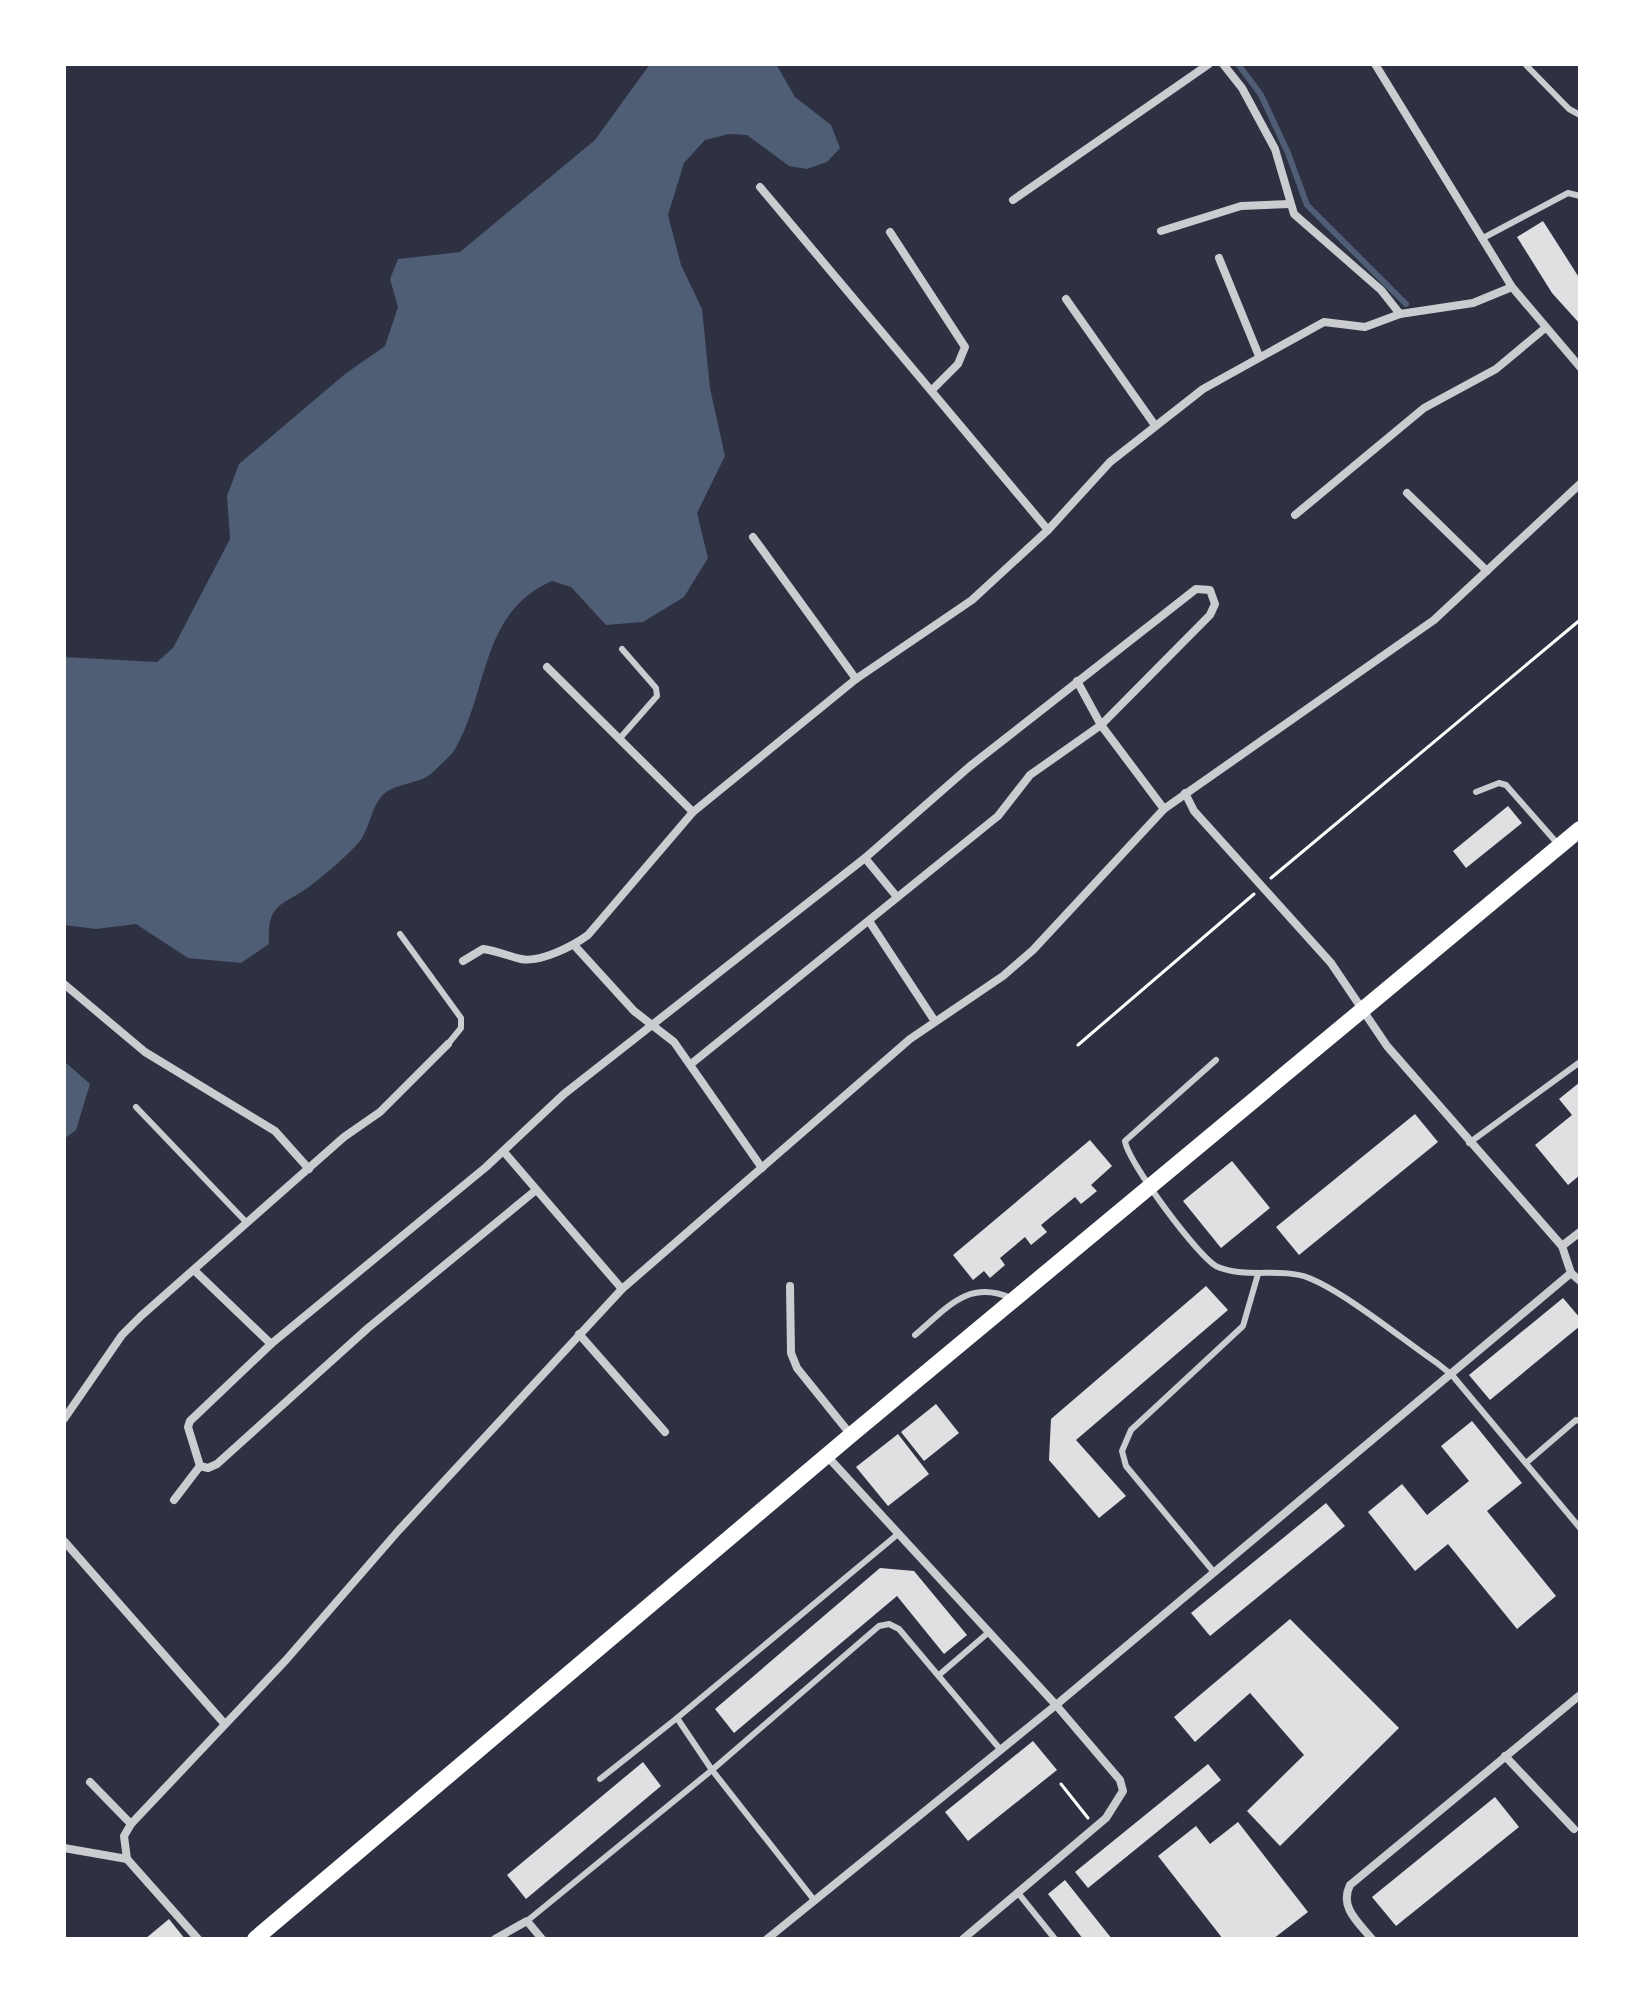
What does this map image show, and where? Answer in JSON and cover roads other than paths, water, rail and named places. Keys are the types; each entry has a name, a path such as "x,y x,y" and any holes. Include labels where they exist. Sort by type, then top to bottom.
{"main road":[{"path":"255,1939 851,1435 1580,829"}],"street":[{"path":"1013,200 1209,64"},
{"path":"1223,64 1242,88 1275,149 1294,214 1381,290 1400,314"},
{"path":"1375,64 1485,237 1512,287 1544,329 1580,367"},
{"path":"760,187 933,389 1020,501 1048,530"},
{"path":"1161,231 1241,206 1290,204"},
{"path":"890,232 965,347 958,364 933,389"},
{"path":"1219,258 1259,356"},
{"path":"463,961 474,951 483,949 522,959 574,945 606,916 662,844 693,812 856,679 972,600 1048,530 1102,470 1154,424 1228,373 1324,322 1365,327 1400,314 1473,303 1512,287"},
{"path":"1066,299 1154,424"},
{"path":"1295,515 1424,408 1496,369 1544,329"},
{"path":"198,1939 127,1859 124,1836 131,1824 223,1722 286,1660 399,1530 579,1334 622,1289 934,1020 1003,976 1033,950 1164,809 1434,620 1580,484"},
{"path":"1407,493 1487,571"},
{"path":"753,537 856,679"},
{"path":"200,1466 188,1427 190,1421 271,1344 504,1152 564,1094 865,858 969,767 1077,681 1196,589 1204,588 1215,597 1210,615 1101,725 1030,775 998,816 691,1064"},
{"path":"547,667 621,737 693,812"},
{"path":"1077,681 1101,725 1164,809"},
{"path":"1185,793 1194,811 1331,963 1387,1046 1562,1246 1571,1273 1580,1281"},
{"path":"865,858 897,897"},
{"path":"869,921 934,1020"},
{"path":"574,945 634,1011 674,1042 762,1168"},
{"path":"64,984 145,1052 275,1131 309,1169"},
{"path":"64,1419 122,1335 309,1169 380,1112 448,1044"},
{"path":"504,1152 622,1289"},
{"path":"200,1466 208,1468 217,1464 368,1328 536,1190"},
{"path":"1562,1246 1580,1232"},
{"path":"194,1270 271,1344"},
{"path":"767,1939 1056,1705 1571,1273"},
{"path":"790,1286 791,1353 797,1368 851,1435"},
{"path":"579,1334 665,1432"},
{"path":"827,1456 1056,1705 1120,1780 1123,1791 1118,1804 963,1939"},
{"path":"174,1500 200,1466"},
{"path":"64,1541 223,1722"},
{"path":"1372,1939 1346,1906 1345,1895 1350,1885 1580,1695"},
{"path":"1505,1756 1574,1829"},
{"path":"90,1782 131,1824"},
{"path":"64,1848 127,1859"},
{"path":"495,1939 527,1921 542,1939"}],"lane":[{"path":"1525,64 1569,109 1580,115"},
{"path":"1485,237 1568,193 1580,196"},
{"path":"621,737 657,696 656,688 622,649"},
{"path":"1476,792 1499,783 1506,785 1559,846"},
{"path":"400,934 461,1018 461,1028 448,1044"},
{"path":"1216,1060 1125,1141 1151,1186 1208,1262 1221,1269 1309,1278 1452,1375 1580,1528"},
{"path":"1469,1143 1580,1062"},
{"path":"136,1107 247,1223"},
{"path":"1213,1571 1126,1466 1122,1451 1131,1430 1243,1326 1258,1274"},
{"path":"915,1335 963,1296 979,1290 993,1290 1015,1299"},
{"path":"1526,1463 1576,1420 1580,1421"},
{"path":"600,1779 898,1534"},
{"path":"527,1921 712,1770 879,1626 889,1624 899,1629 1000,1749"},
{"path":"939,1675 989,1632"},
{"path":"677,1718 712,1770 814,1900"},
{"path":"1018,1893 1055,1939"}],"water":[{"path":"650,64 776,64 795,97 831,125 840,148 827,162 807,169 789,166 747,135 729,134 705,140 684,163 668,215 681,265 702,309 710,388 725,456 697,513 708,558 684,597 643,622 606,625 571,587 552,581 529,595 511,612 499,632 466,726 453,752 429,775 385,793 377,803 360,841 323,876 278,907 271,920 269,944 241,963 188,958 136,924 96,929 64,925 64,657 157,662 173,648 230,539 227,496 239,464 345,374 385,346 398,307 390,279 398,259 460,252 595,140"},
{"path":"64,1061 90,1084 76,1130 64,1139"}],"waterway":[{"path":"1238,64 1261,95 1288,153 1307,205 1406,304"}]}
